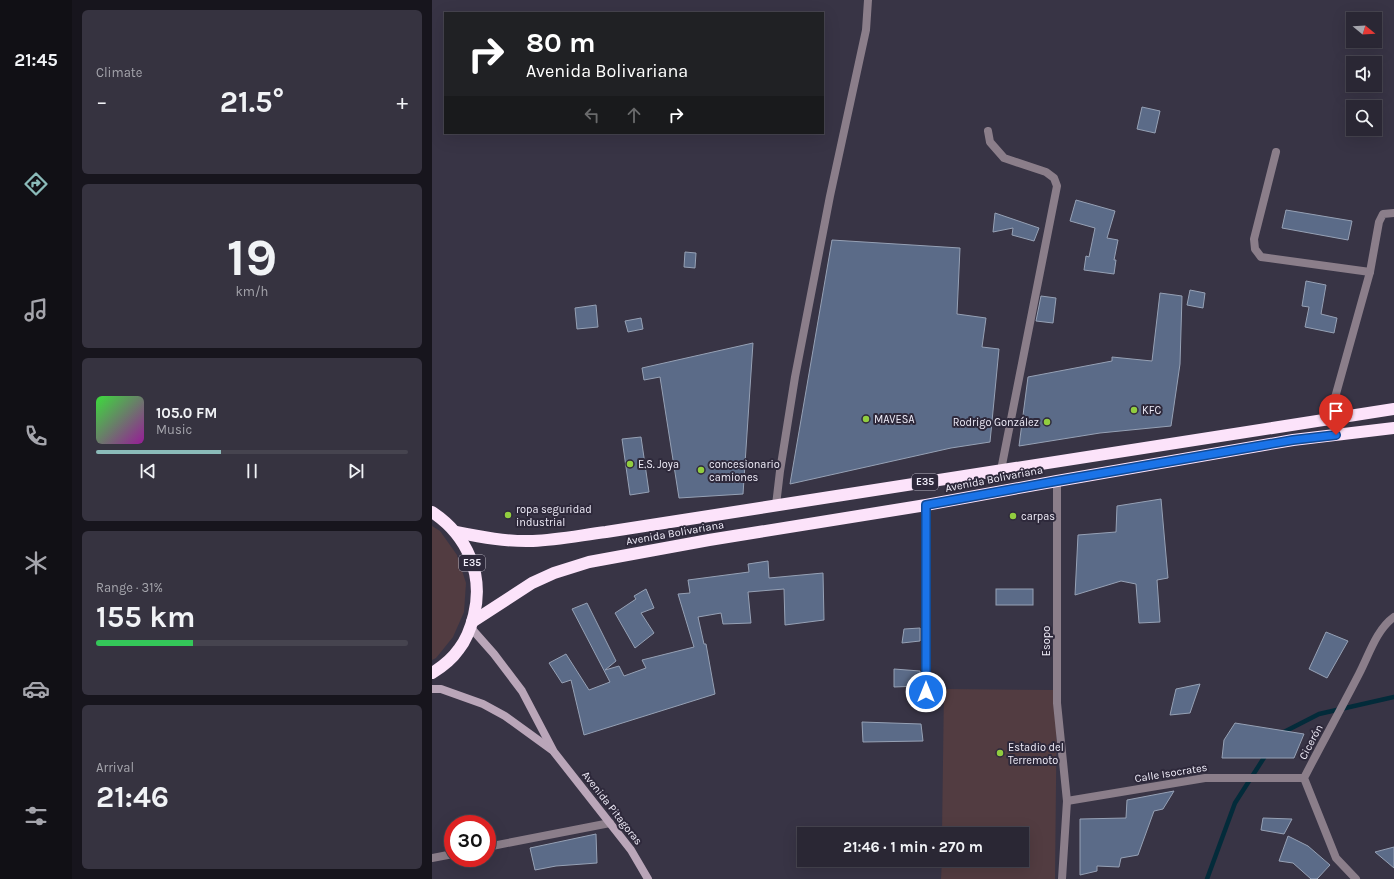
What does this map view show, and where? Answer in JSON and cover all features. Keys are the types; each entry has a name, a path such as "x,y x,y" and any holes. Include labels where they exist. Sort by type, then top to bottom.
{"highway":[{"name":"Avenida Bolivariana","path":"456,532 495,539 533,541 606,532 1394,409"},
{"name":"Avenida Bolivariana","path":"471,625 532,583 554,573 589,562 709,540 926,505 1293,440 1394,428"},
{"name":"E35","path":"432,502 444,520 456,532 470,555 476,579 477,604 471,625 460,648 444,665 432,674"},
{"name":"E35","path":"432,512 444,520"}],"main road":[{"name":"Avenida Pitagoras","path":"471,625 522,691 554,752 631,850 648,879"},
{"name":"Avenida Pitagoras","path":"432,689 441,689 483,704 505,716 554,752"}],"street":[{"path":"776,505 795,377 830,196 866,30 868,0"},
{"path":"988,132 990,142 1004,158 1046,172 1054,178 1057,186 1001,470"},
{"path":"1276,152 1254,239 1255,249 1261,257 1370,272"},
{"path":"1329,419 1370,272 1379,222 1383,214 1394,213"},
{"name":"Esopo","path":"1057,481 1057,703 1067,801 1062,879"},
{"path":"926,505 926,692"},
{"name":"Cicerón","path":"1356,879 1336,858 1304,778 1373,643 1388,621 1394,617"},
{"name":"Calle Isocrates","path":"1067,801 1206,778 1304,778"},
{"path":"496,845 610,822"},
{"path":"432,858 444,856"}],"shaded area":[{"path":"432,526 440,531 457,555 466,583 464,612 453,637 436,658 432,660"},
{"name":"Estadio del Terremoto","path":"944,689 1057,690 1055,879 941,879 942,867 1029,867 1029,827 942,827"}],"building":[{"path":"1142,107 1160,111 1155,133 1137,129"},
{"path":"1076,200 1115,211 1107,238 1118,240 1114,260 1116,260 1114,274 1084,270 1086,256 1089,257 1095,228 1070,221"},
{"path":"1286,210 1352,221 1348,240 1282,228"},
{"path":"995,213 1039,228 1034,241 1012,235 1013,228 993,232"},
{"path":"832,240 960,248 957,314 986,318 982,347 999,349 990,442 951,448 790,484"},
{"path":"685,252 696,253 695,268 684,267"},
{"path":"1306,281 1326,285 1321,314 1337,318 1334,333 1305,327 1309,307 1302,306"},
{"path":"1190,290 1205,293 1203,308 1187,305"},
{"path":"1160,293 1182,296 1180,364 1171,426 1100,433 1019,446 1028,377 1112,361 1112,357 1152,361"},
{"path":"1041,296 1056,298 1053,323 1036,321"},
{"path":"596,305 598,327 577,329 575,308"},
{"path":"641,318 643,329 628,332 625,321"},
{"path":"753,343 743,494 679,498 660,377 644,380 642,368"},
{"path":"641,437 649,492 630,495 622,439"},
{"path":"1161,499 1168,578 1157,580 1160,622 1139,623 1136,584 1121,581 1075,595 1078,535 1116,532 1117,506"},
{"path":"768,561 769,578 823,573 824,620 785,625 784,589 748,592 751,623 723,624 721,613 698,617 704,644 706,644 715,694 584,735 571,680 562,683 549,663 566,654 589,690 610,682 572,609 587,603 616,661 605,670 619,666 624,676 646,668 642,660 694,647 678,594 690,593 688,580 749,572 748,564"},
{"path":"646,589 654,608 641,613 654,633 635,648 615,613 636,599 634,596"},
{"path":"996,589 1033,589 1033,605 996,605"},
{"path":"920,628 920,641 902,643 904,629"},
{"path":"1326,632 1348,641 1327,678 1309,669"},
{"path":"894,669 920,671 920,686 894,687"},
{"path":"1200,684 1190,713 1170,715 1176,689"},
{"path":"862,722 921,724 923,741 863,742"},
{"path":"1235,723 1304,734 1294,758 1222,758 1224,740"},
{"path":"1174,791 1163,809 1154,811 1138,855 1121,858 1119,867 1097,866 1097,871 1080,875 1080,819 1126,818 1127,800"},
{"path":"1263,818 1292,819 1284,834 1261,830"},
{"path":"596,834 597,863 556,866 535,870 530,848"},
{"path":"1288,836 1308,846 1330,865 1317,879 1311,879 1293,863 1279,861"},
{"path":"1394,847 1394,868 1375,852"}],"waterway":[{"path":"1280,734 1319,714 1394,697"},
{"path":"1207,879 1235,803 1267,753"}],"place":[{"name":"KFC","path":"1134,410"},
{"name":"MAVESA","path":"866,419"},
{"name":"Rodrigo González","path":"1047,422"},
{"name":"E.S. Joya","path":"630,464"},
{"name":"concesionario camiones","path":"701,470"},
{"name":"ropa seguridad industrial","path":"508,515"},
{"name":"carpas","path":"1013,516"},
{"name":"Estadio del Terremoto","path":"1000,753"}],"route":[{"path":"926,692 926,505 1293,440 1336,435"}]}
